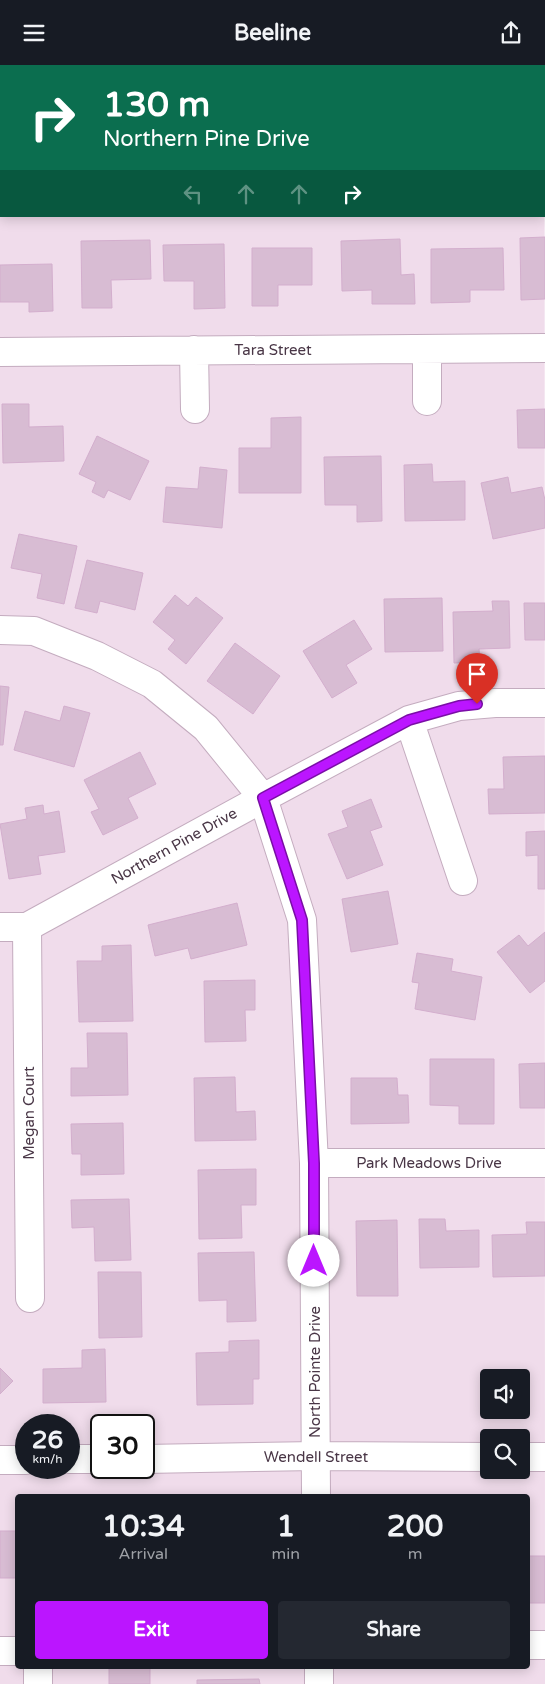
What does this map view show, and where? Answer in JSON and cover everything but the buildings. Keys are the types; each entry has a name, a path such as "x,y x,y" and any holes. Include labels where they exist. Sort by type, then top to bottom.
{"street":[{"name":"Tara Street","path":"0,351 545,348"},
{"path":"427,350 427,401"},
{"path":"194,351 195,409"},
{"name":"North Pointe Drive","path":"0,630 34,631 98,656 152,684 206,728 263,798 302,920 314,1163 316,1494"},
{"name":"Northern Pine Drive","path":"0,927 27,927 409,720 459,706 495,703 545,703"},
{"path":"409,720 463,881"},
{"name":"Megan Court","path":"27,927 30,1298"},
{"name":"Park Meadows Drive","path":"314,1163 545,1163"},
{"name":"Wendell Street","path":"155,1459 316,1456 480,1457"},
{"path":"530,1457 545,1457"},
{"path":"0,1460 15,1460"},
{"path":"530,1645 545,1645"},
{"path":"0,1651 15,1651"},
{"path":"38,1669 38,1684"},
{"path":"319,1669 320,1684"}],"shaded area":[{"path":"0,217 544,217 545,1684 0,1684"}],"route":[{"path":"314,1261 314,1163 302,920 263,798 409,720 459,706 477,704"}]}
